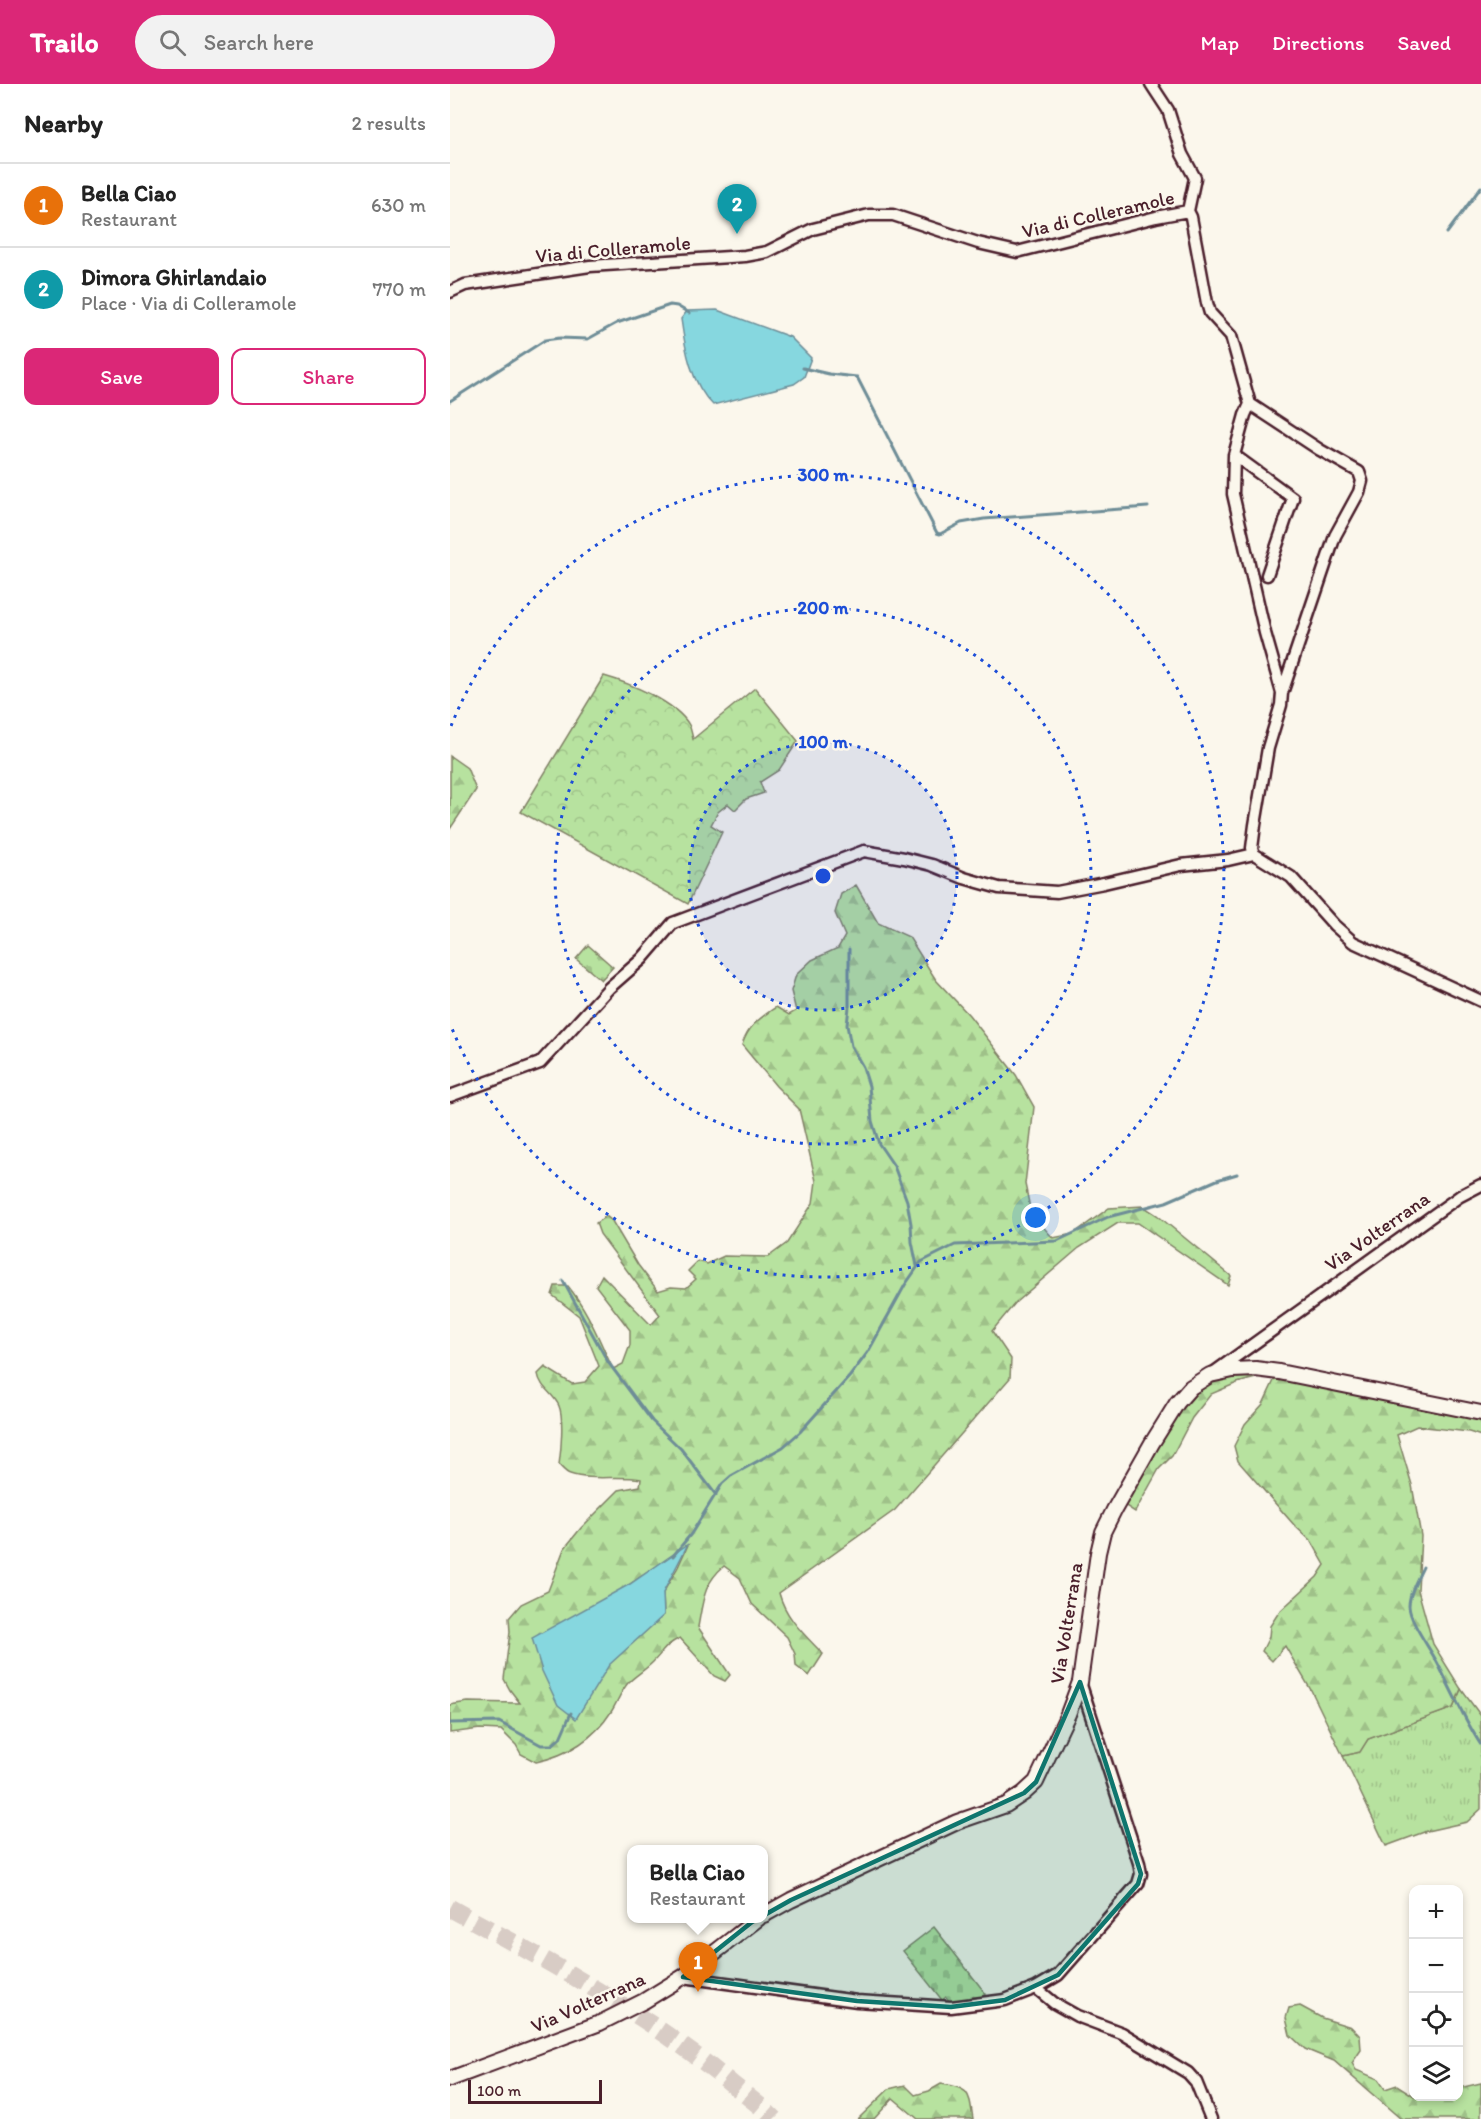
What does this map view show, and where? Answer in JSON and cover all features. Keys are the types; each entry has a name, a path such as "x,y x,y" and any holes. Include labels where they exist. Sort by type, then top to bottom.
{"main road":[{"name":"Via Volterrana","path":"768,1914 791,1900 957,1822 1006,1805 1036,1782 1068,1714 1080,1682 1103,1532 1152,1443 1177,1403 1191,1387 1210,1375 1233,1370 1256,1369 1481,1413"},
{"name":"Via Volterrana","path":"450,2079 600,2023 644,2001 683,1977 753,1923"}],"street":[{"path":"1151,84 1168,110 1182,154 1195,178 1188,211"},
{"name":"Via di Colleramole","path":"450,292 465,285 590,266 745,256 767,252 813,229 869,215 893,215 978,243 1017,252 1145,219 1188,211 1210,313 1231,336 1250,404"},
{"path":"1282,693 1268,645 1233,494 1234,455 1250,404 1320,450 1359,472 1362,481 1359,492 1335,536 1282,693 1281,705 1268,748 1255,825 1252,848 1254,854 1291,877 1334,925 1353,942 1481,1001"},
{"path":"1234,455 1293,498 1268,575"},
{"path":"450,1096 540,1063 609,988 642,959 673,923 864,851 932,865 964,878 999,888 1056,892 1104,884 1181,865 1228,860 1254,854"},
{"name":"Via Volterrana","path":"1210,1375 1460,1196 1481,1185"},
{"path":"683,1977 857,2001 951,2007 1005,2000 1036,1988 1058,1975 1138,1884 1141,1874 1080,1682"},
{"path":"1036,1988 1054,2003 1077,2016 1122,2033 1188,2073 1196,2082 1211,2119"}],"highlighted area":[{"path":"1080,1682 1141,1874 1138,1884 1058,1975 1005,2000 951,2007 857,2001 683,1977 752,1922 791,1900 1024,1793 1036,1782"}],"green space":[{"path":"604,676 626,683 663,701 683,717 689,725 693,739 755,688 798,741 779,770 760,782 764,793 746,799 735,810 728,804 718,812 711,825 722,832 688,904 521,812"},
{"path":"450,756 467,768 476,790 450,829"},
{"path":"856,885 878,923 909,937 936,980 969,1015 1016,1075 1034,1107 1025,1184 1031,1213 1053,1238 1073,1234 1109,1208 1143,1206 1231,1276 1228,1285 1138,1223 1118,1223 1079,1248 1016,1302 992,1331 1011,1359 1010,1378 895,1510 779,1593 791,1619 823,1654 809,1676 796,1666 795,1654 787,1637 752,1604 740,1578 724,1566 708,1586 698,1627 730,1675 725,1681 714,1676 680,1638 668,1646 628,1683 611,1712 596,1731 579,1745 559,1755 536,1762 521,1754 516,1745 501,1730 480,1729 450,1733 450,1705 468,1702 520,1703 504,1679 510,1632 509,1618 521,1604 548,1591 564,1549 581,1528 619,1490 640,1486 641,1479 578,1476 569,1473 559,1465 562,1435 561,1411 557,1402 541,1383 538,1374 545,1367 572,1384 585,1382 599,1366 579,1316 552,1295 555,1286 568,1286 582,1306 613,1369 623,1364 630,1345 630,1330 596,1286 602,1275 651,1325 660,1315 600,1234 596,1223 606,1216 612,1221 638,1265 658,1291 671,1287 686,1288 696,1279 688,1271 698,1261 707,1264 724,1256 768,1257 787,1243 813,1203 816,1181 799,1109 776,1086 742,1045 751,1027 776,1007 789,1015 796,1011 791,991 796,975 812,960 838,948 845,936 835,913 841,894","holes":["688,1545 663,1593 664,1615 608,1665 575,1719 630,1584"]},
{"path":"588,945 613,967 601,980 576,959"},
{"path":"1256,1369 1279,1372 1481,1413 1481,1436 1469,1432 1417,1426 1397,1435 1412,1485 1421,1536 1418,1590 1433,1644 1461,1689 1453,1708 1368,1739 1360,1752 1343,1756 1311,1690 1285,1646 1272,1661 1262,1651 1269,1637 1270,1626 1279,1612 1317,1577 1325,1565 1312,1542 1238,1461 1234,1446 1245,1424 1263,1404 1278,1372 1237,1383 1211,1394 1192,1418 1172,1456 1159,1469 1135,1512 1118,1501 1146,1450 1170,1413 1196,1384 1210,1375 1221,1372"},
{"path":"1461,1689 1481,1716 1481,1809 1467,1822 1427,1831 1386,1846 1343,1756 1359,1752 1368,1739 1453,1708"},
{"path":"934,1927 986,1994 951,2003 946,1997 942,2000 903,1951"},
{"path":"1300,2006 1322,2018 1351,2027 1360,2036 1361,2050 1352,2063 1356,2070 1378,2079 1385,2089 1397,2085 1409,2093 1409,2101 1463,2101 1463,2087 1481,2083 1481,2119 1401,2119 1334,2061 1305,2049 1290,2035 1286,2018 1289,2008"},
{"path":"941,2084 958,2087 966,2093 969,2097 973,2119 918,2119 893,2098 874,2119 858,2119 889,2089 905,2085 915,2095"}],"water":[{"path":"717,310 790,337 811,358 804,377 794,384 713,405 699,387 694,376 681,319 687,311"},
{"path":"688,1544 663,1593 664,1615 609,1665 576,1719 558,1705 542,1671 532,1638 630,1584"}],"waterway":[{"path":"1447,233 1481,187"},
{"path":"450,401 545,340 588,339 617,323 670,305 689,313"},
{"path":"803,368 857,377 937,533 940,534 961,523 984,519 1148,507"},
{"path":"849,949 847,1025 851,1046 863,1067 869,1086 872,1121 879,1144 894,1166 907,1201 917,1266"},
{"path":"673,1556 691,1534 722,1484 731,1476 783,1447 800,1432 850,1376 868,1352 905,1285 921,1262 955,1245 1057,1241 1108,1217 1166,1202 1237,1174"},
{"path":"563,1281 608,1362 652,1421 681,1449 716,1495"},
{"path":"1423,1567 1410,1596 1410,1613 1481,1745"},
{"path":"450,1723 499,1722 541,1745 552,1745 560,1738 571,1713"}],"tunnel":[{"path":"450,1908 631,2011 699,2058 774,2119"}],"place":[{"name":"Dimora Ghirlandaio","path":"737,234"},
{"name":"Bella Ciao","path":"698,1992"}]}
